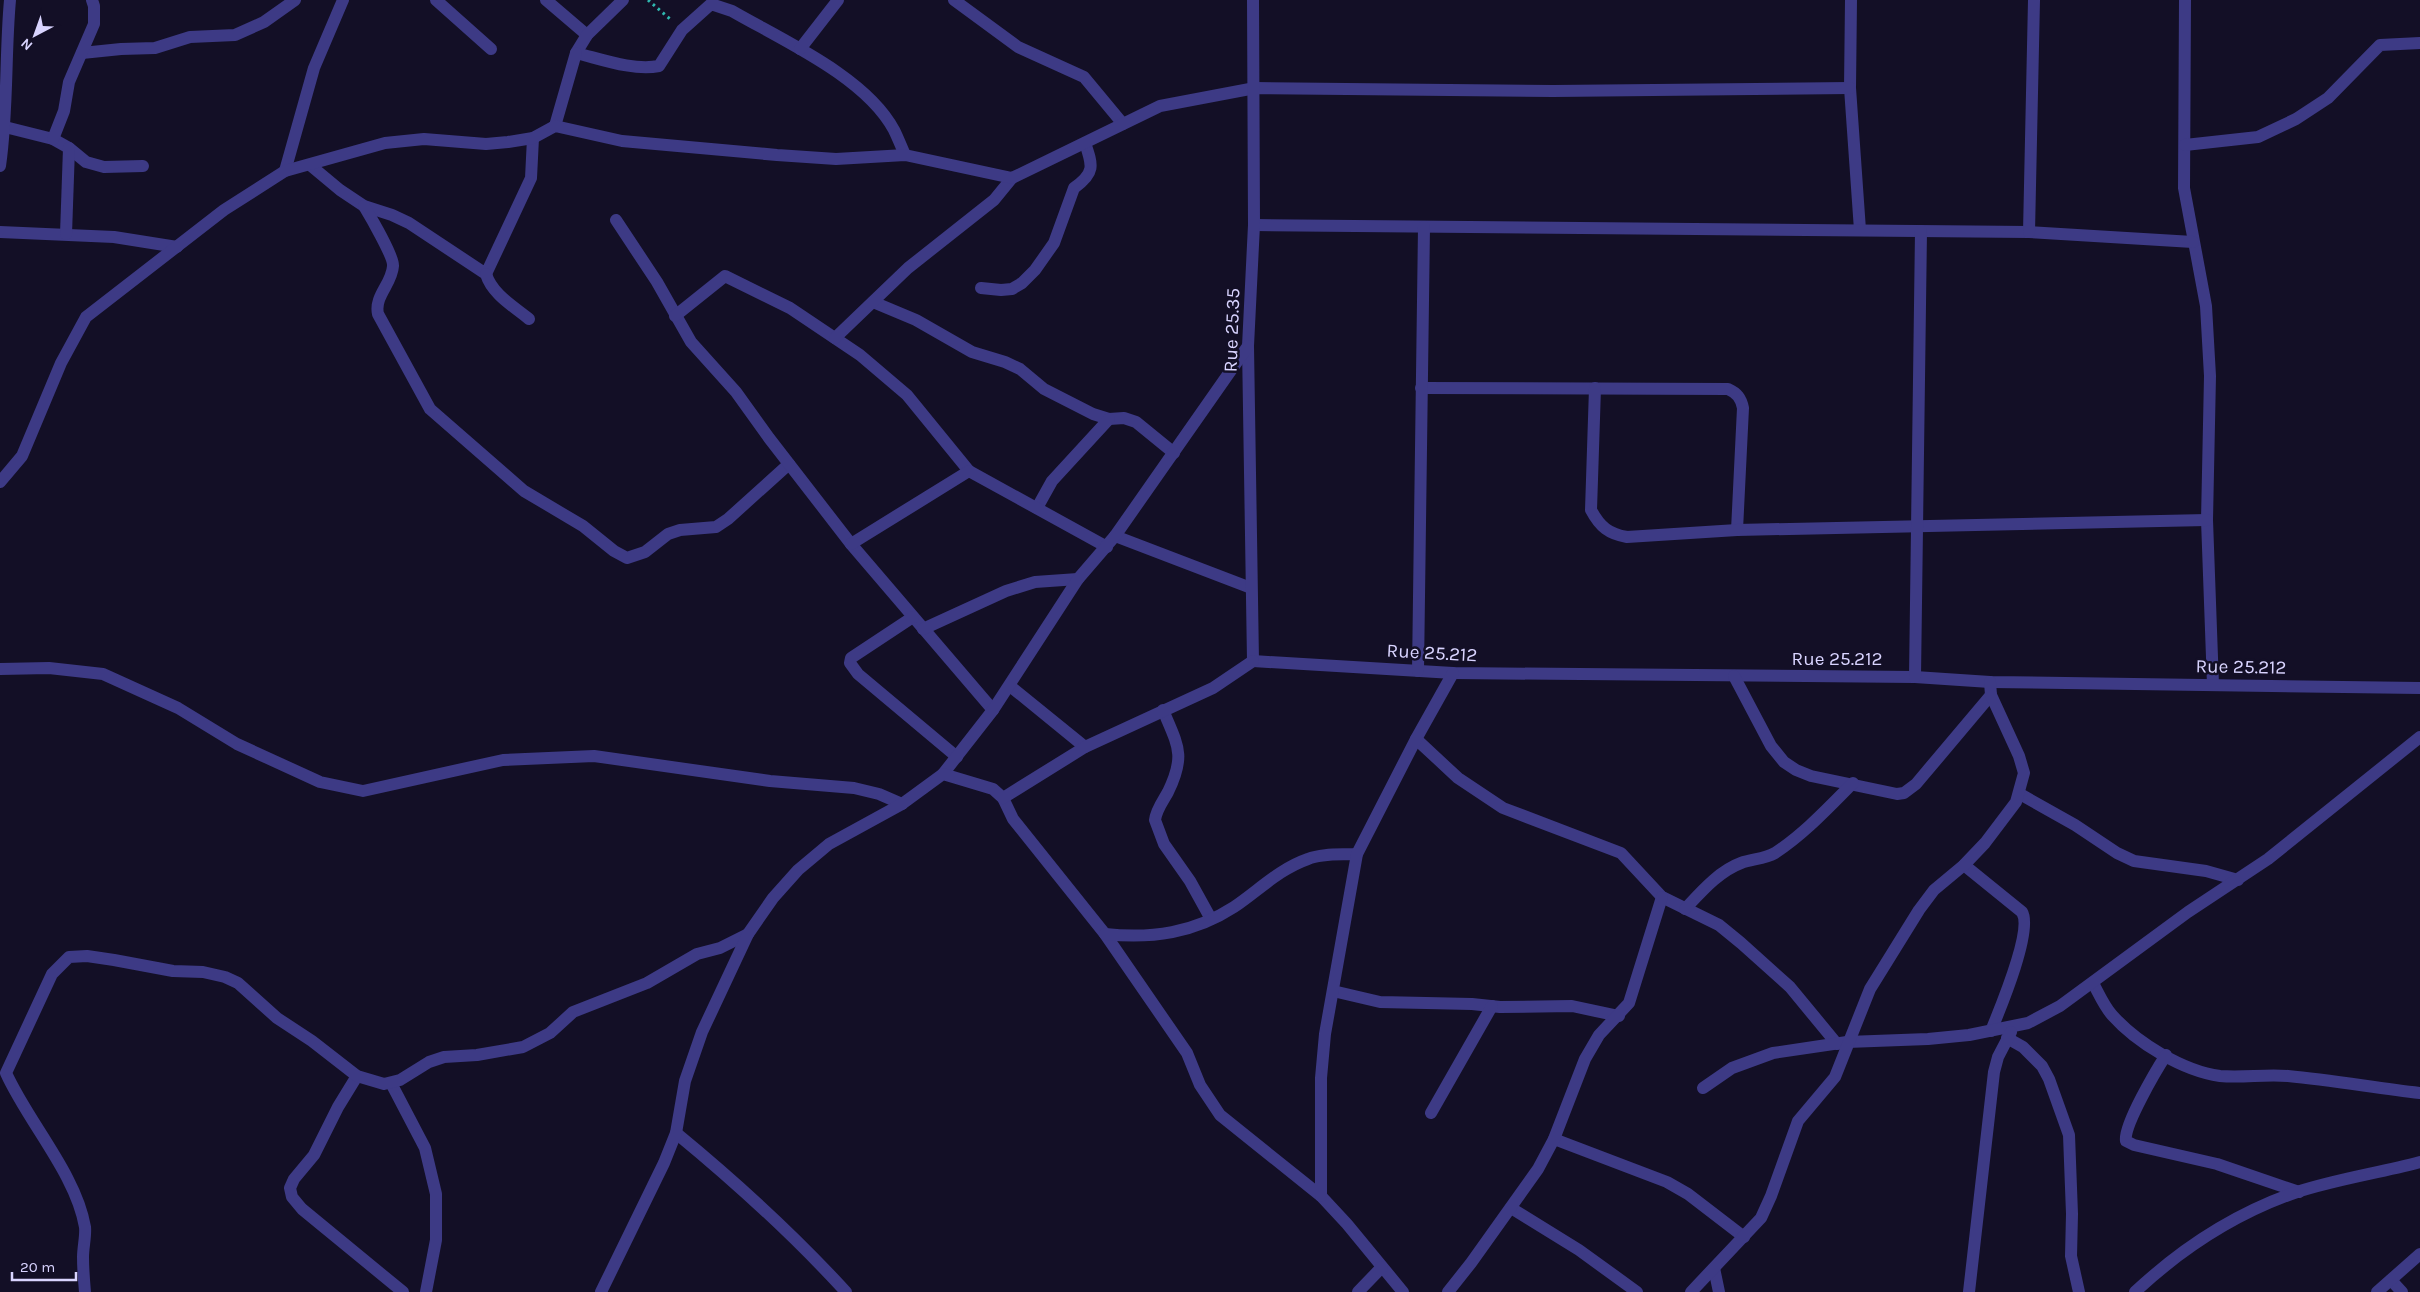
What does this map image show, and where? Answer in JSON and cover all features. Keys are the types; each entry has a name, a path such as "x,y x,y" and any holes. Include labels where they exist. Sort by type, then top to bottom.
{"street":[{"path":"0,166 5,127 7,38 10,0"},
{"path":"53,139 64,111 69,82 94,24 92,0"},
{"path":"82,53 121,48 155,48 190,37 235,35 264,22 295,0"},
{"path":"285,171 314,68 343,0"},
{"path":"436,0 491,49"},
{"path":"546,0 587,35"},
{"path":"555,126 576,53 587,35 623,0"},
{"path":"800,49 838,0"},
{"path":"954,0 1018,47 1084,77 1123,124"},
{"name":"Rue 25.35","path":"1253,0 1255,88 1254,225 1248,346 1250,588 1253,661"},
{"path":"1851,0 1850,88 1860,230"},
{"path":"2029,232 2034,0"},
{"path":"2185,0 2184,188 2206,306 2210,376 2207,520 2213,684"},
{"path":"576,53 614,62 656,66 661,64 682,30 711,4 717,5 820,60 844,77 877,107 894,129 905,154"},
{"path":"2185,145 2258,138 2296,119 2328,98 2367,56 2380,45 2420,43"},
{"path":"836,338 914,262 994,200 1012,178 1160,106 1255,88 1553,91 1850,88"},
{"path":"0,482 22,456 61,363 86,317 224,210 285,171 385,143 424,139 486,144 533,138 555,126 622,140 777,155 836,159 905,154 1012,178"},
{"path":"5,127 53,139 69,148 86,162 104,167 144,166"},
{"path":"528,319 489,285 486,274 531,178 533,138"},
{"path":"981,288 1012,289 1022,283 1046,257 1054,244 1074,188 1083,183 1090,173 1091,161 1085,143"},
{"path":"66,234 69,148"},
{"path":"310,165 340,190 364,206 409,223 486,274"},
{"path":"364,206 394,264 391,276 378,302 378,314 430,409 524,491 583,526 614,551 627,558 637,556 668,534 680,530 716,528 789,464"},
{"path":"616,220 657,282 691,342 736,392 851,544 993,710"},
{"path":"1254,225 1921,230 2029,232 2193,242"},
{"path":"1418,671 1424,226"},
{"path":"1915,677 1921,230"},
{"path":"0,232 114,237 177,247"},
{"path":"675,316 725,276 730,276 790,308 836,338 890,379 970,471 1107,547"},
{"path":"873,302 916,320 972,352 1020,369 1044,389 1093,414 1109,419 1124,418 1136,422 1174,453"},
{"path":"601,1292 636,1222 676,1133 685,1081 702,1032 748,934 773,898 798,870 829,844 902,804 943,774 993,710 1078,579 1107,547 1248,346"},
{"path":"1421,388 1728,388 1735,392 1741,400 1743,408 1737,530"},
{"path":"1596,388 1591,510 1601,526 1615,535 1737,530 1916,528 2207,520"},
{"path":"1037,508 1052,481 1109,419"},
{"path":"851,544 970,471"},
{"path":"1115,536 1250,588"},
{"path":"923,629 1006,590 1035,582 1078,579"},
{"path":"913,617 851,658 850,663 858,674 957,757"},
{"path":"1003,798 1085,747 1213,688 1253,661"},
{"name":"Rue 25.212","path":"1253,661 1453,674 1915,677 1990,682 2420,688"},
{"path":"0,669 49,668 103,674 178,708 238,744 320,782 363,791 504,760 594,756 770,781 854,788 879,794 902,804"},
{"path":"1321,1196 1321,1078 1325,1034 1357,854 1416,740 1453,674"},
{"path":"1734,676 1771,746 1784,762 1796,770 1811,776 1852,783 1897,794 1904,793 1916,784 1991,695"},
{"path":"1691,1292 1761,1218 1798,1121 1835,1077 1844,1058 1842,1043 1870,989 1919,910 1934,890 1964,865 2003,822 2020,794 2024,773 2019,756 1991,695 1990,682"},
{"path":"1010,686 1085,747"},
{"path":"1163,710 1178,747 1180,758 1178,768 1154,820 1164,844 1190,881 1210,920"},
{"path":"1969,1292 1989,1101 1998,1057 2010,1033 2060,1006 2180,918 2268,859 2334,804 2420,737"},
{"path":"1416,740 1458,778 1503,808 1621,853 1662,897 1719,925 1741,943 1790,987 1842,1043"},
{"path":"943,774 993,789 1003,798 1013,819 1105,934 1187,1053 1200,1085 1214,1108 1321,1196 1347,1224 1403,1292"},
{"path":"1684,909 1700,893 1730,869 1772,854 1788,844 1821,815 1852,783"},
{"path":"2020,794 2075,824 2117,853 2134,861 2206,871 2238,880"},
{"path":"1105,934 1152,936 1182,932 1234,907 1274,877 1309,858 1357,854"},
{"path":"1964,865 2022,912 2025,918 2024,932 2008,989 1991,1031"},
{"path":"1448,1292 1538,1169 1554,1139 1585,1059 1599,1036 1619,1016 1633,994 1642,957 1662,897"},
{"path":"85,1292 83,1256 85,1228 78,1204 61,1166 16,1095 3,1068 52,974 69,957 87,956 173,971 203,972 225,977 238,983 277,1018 312,1041 357,1076 384,1084 400,1080 430,1062 444,1057 477,1055 523,1046 550,1033 573,1012 647,983 697,954 720,948 748,934"},
{"path":"2093,983 2111,1014 2119,1023 2148,1046 2186,1068 2205,1074 2242,1077 2274,1075 2340,1081 2420,1093"},
{"path":"1333,990 1380,1002 1492,1006 1572,1006 1619,1016"},
{"path":"1431,1112 1492,1006"},
{"path":"1703,1088 1732,1068 1773,1053 1842,1043 1928,1039 1991,1031 2010,1033 2042,1066 2049,1078 2069,1135 2072,1214 2071,1256 2078,1292"},
{"path":"2166,1055 2142,1097 2128,1127 2126,1141 2134,1145 2217,1164 2299,1192"},
{"path":"357,1076 338,1107 314,1155 294,1179 290,1188 292,1197 302,1209 403,1292"},
{"path":"391,1083 424,1148 436,1194 436,1240 426,1292"},
{"path":"676,1133 739,1184 813,1255 846,1292"},
{"path":"1554,1139 1667,1182 1688,1194 1744,1237"},
{"path":"2135,1292 2182,1253 2220,1228 2259,1207 2299,1192 2420,1162"},
{"path":"1511,1208 1578,1250 1637,1292"},
{"path":"2377,1292 2420,1254"},
{"path":"1358,1292 1382,1267"},
{"path":"1714,1268 1719,1292"},
{"path":"2392,1280 2402,1292"}],"path":[{"path":"648,0 682,30"}]}
